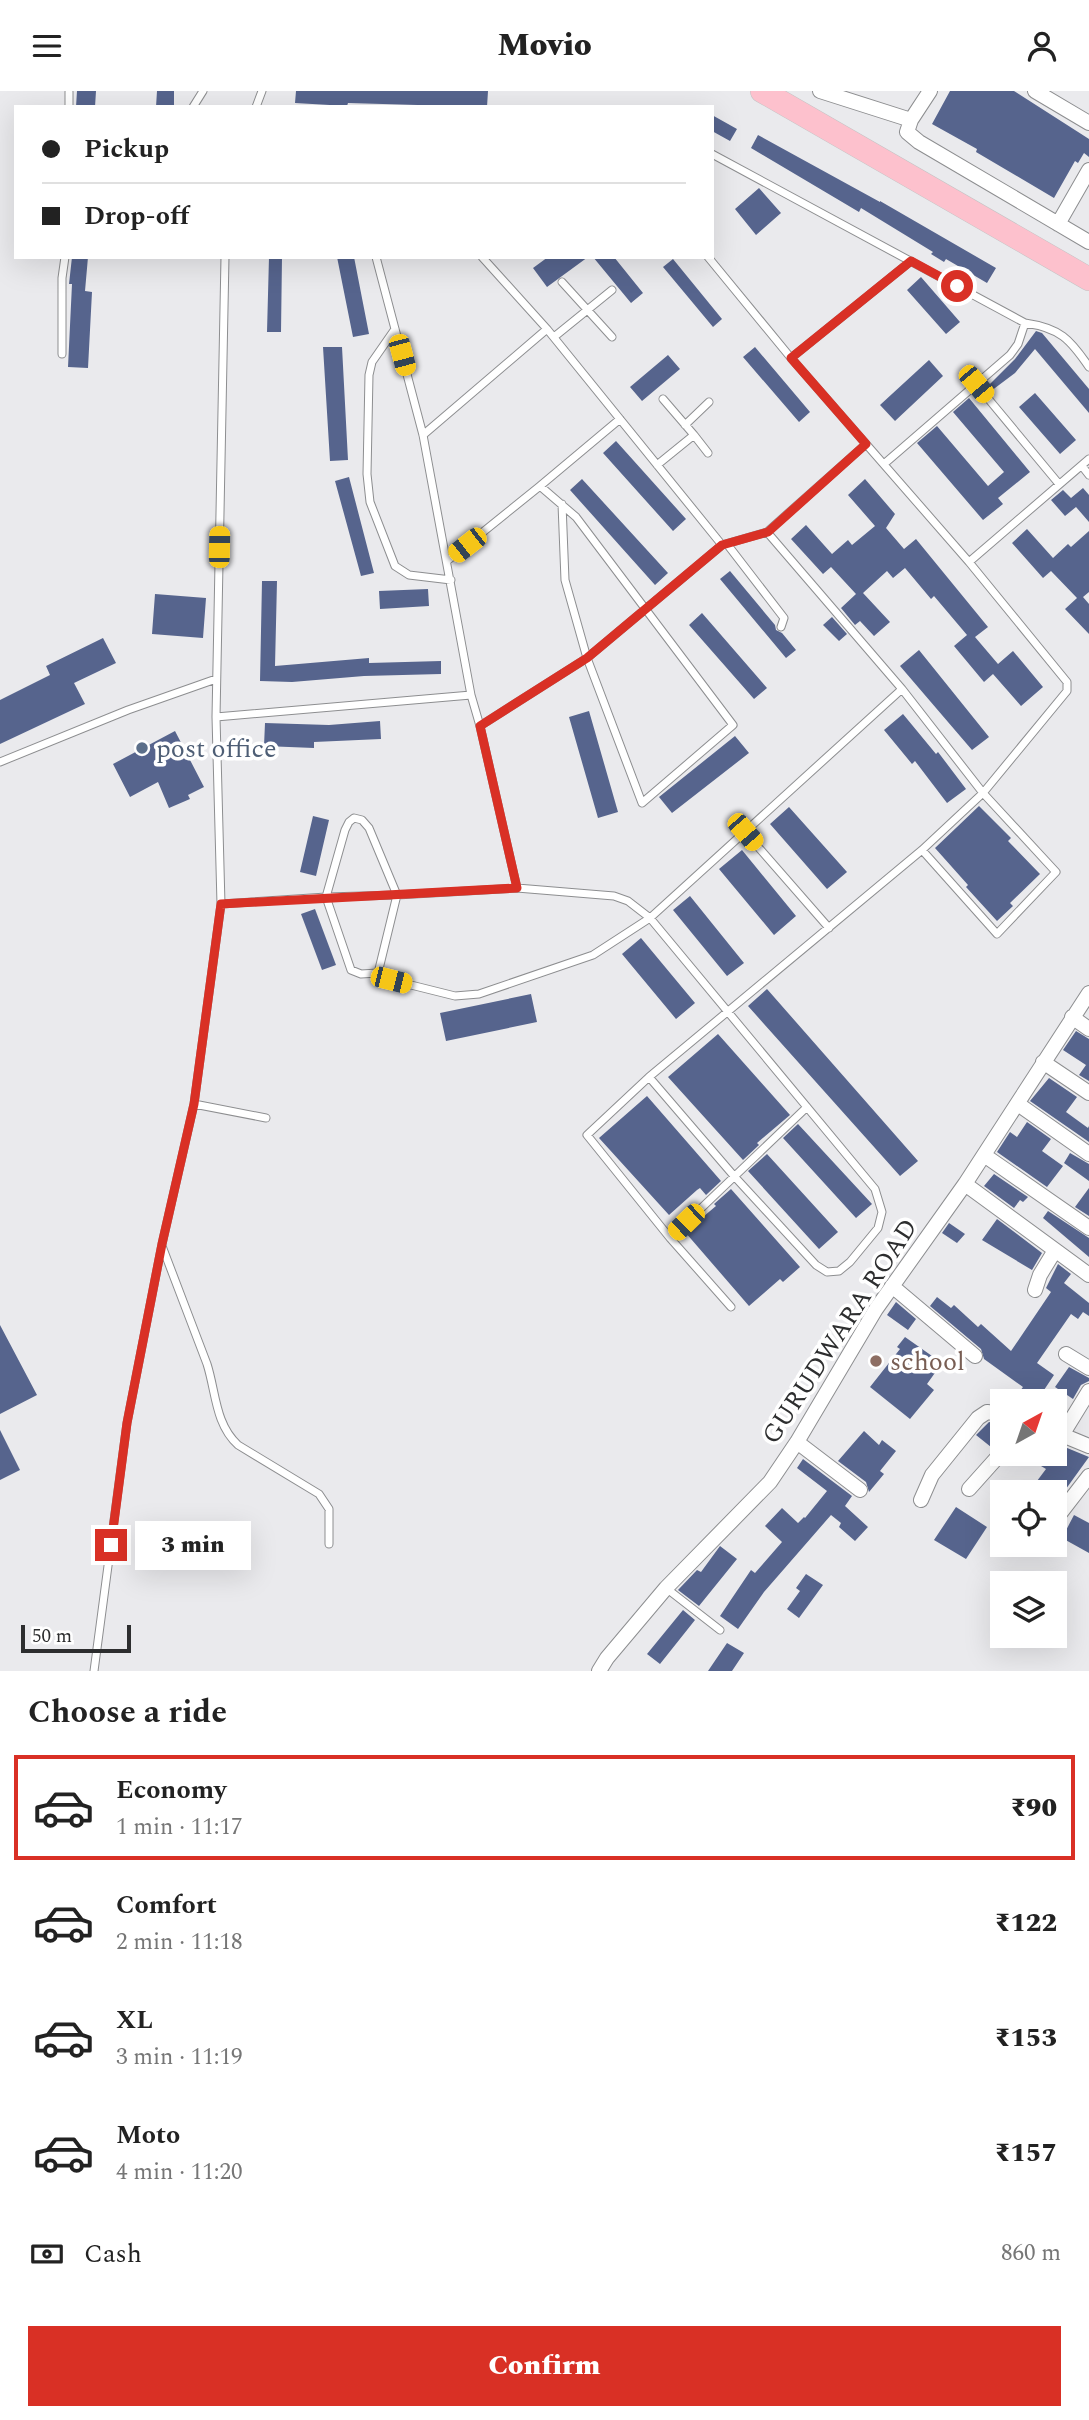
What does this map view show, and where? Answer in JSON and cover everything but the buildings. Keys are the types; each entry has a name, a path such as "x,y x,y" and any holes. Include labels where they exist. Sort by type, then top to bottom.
{"main road":[{"path":"776,93 1089,278"}],"street":[{"path":"820,91 911,120"},
{"path":"930,91 911,120 907,132 919,142 1089,242"},
{"path":"1035,91 1089,123"},
{"path":"1058,224 1089,170"},
{"name":"GURUDWARA ROAD","path":"599,1671 666,1588 770,1482 797,1442 876,1309 965,1184 1089,993"},
{"path":"1072,1017 1089,1028"},
{"path":"1043,1062 1089,1093"},
{"path":"1018,1104 1089,1154"},
{"path":"984,1155 1089,1228"},
{"path":"965,1184 1089,1276"},
{"path":"1035,1290 1040,1275 1054,1252"},
{"path":"892,1286 975,1356"},
{"path":"1066,1354 1089,1368"},
{"path":"1068,1419 1089,1391"},
{"path":"920,1500 932,1475 978,1418 986,1412 990,1412"},
{"path":"1068,1437 1089,1446"},
{"path":"797,1442 860,1490"},
{"path":"969,1489 990,1466"},
{"path":"1067,1504 1089,1476"}],"lane":[{"path":"714,155 1026,323 1062,334 1071,341 1089,367"},
{"path":"62,354 62,278 65,259"},
{"path":"94,1671 127,1423 162,1244 194,1104 221,904 216,679 225,259"},
{"path":"377,259 423,435 471,695 517,888"},
{"path":"484,259 554,337 785,618 781,627"},
{"path":"710,259 791,358 969,562 1067,682 1067,691 984,793 922,850 649,1077 587,1135 670,1238 731,1307"},
{"path":"791,358 911,261"},
{"path":"562,282 612,337"},
{"path":"554,337 612,290"},
{"path":"884,464 1010,355 1018,344 1026,323"},
{"path":"395,329 372,362 369,375 367,474 370,502 395,566 409,575 451,580"},
{"path":"423,435 547,329"},
{"path":"976,384 1059,484"},
{"path":"663,399 708,453"},
{"path":"685,425 709,402"},
{"path":"447,561 620,419"},
{"path":"657,465 694,435"},
{"path":"480,726 587,658 725,544 768,532 866,444"},
{"path":"969,562 1089,459"},
{"path":"1082,465 1089,475"},
{"path":"540,487 562,504 576,517 733,725 642,803 587,658 565,580 562,504"},
{"path":"768,532 902,689 984,793 1056,872 998,934 922,850"},
{"path":"0,762 128,710 216,679"},
{"path":"377,973 397,895 369,828 362,820 354,818 345,831 326,897 352,970 360,974 377,973 391,980 455,996 479,994 593,955 650,918 902,689"},
{"path":"216,717 471,695"},
{"path":"745,832 829,928"},
{"path":"221,904 517,888 614,896 628,901 650,918 875,1189 883,1212 878,1228 850,1262 839,1271 827,1272 816,1265 734,1176 649,1077"},
{"path":"194,1104 266,1118"},
{"path":"670,1238 807,1107"},
{"path":"162,1244 208,1368 227,1435 238,1445 319,1494 329,1509 329,1544"},
{"path":"666,1588 720,1630"}],"place":[{"name":"post office","path":"142,748"},
{"name":"school","path":"876,1361"}],"route":[{"path":"111,1545 127,1423 162,1244 194,1104 221,904 517,888 480,726 587,658 722,545 768,532 866,444 791,358 911,261 957,286"}]}
